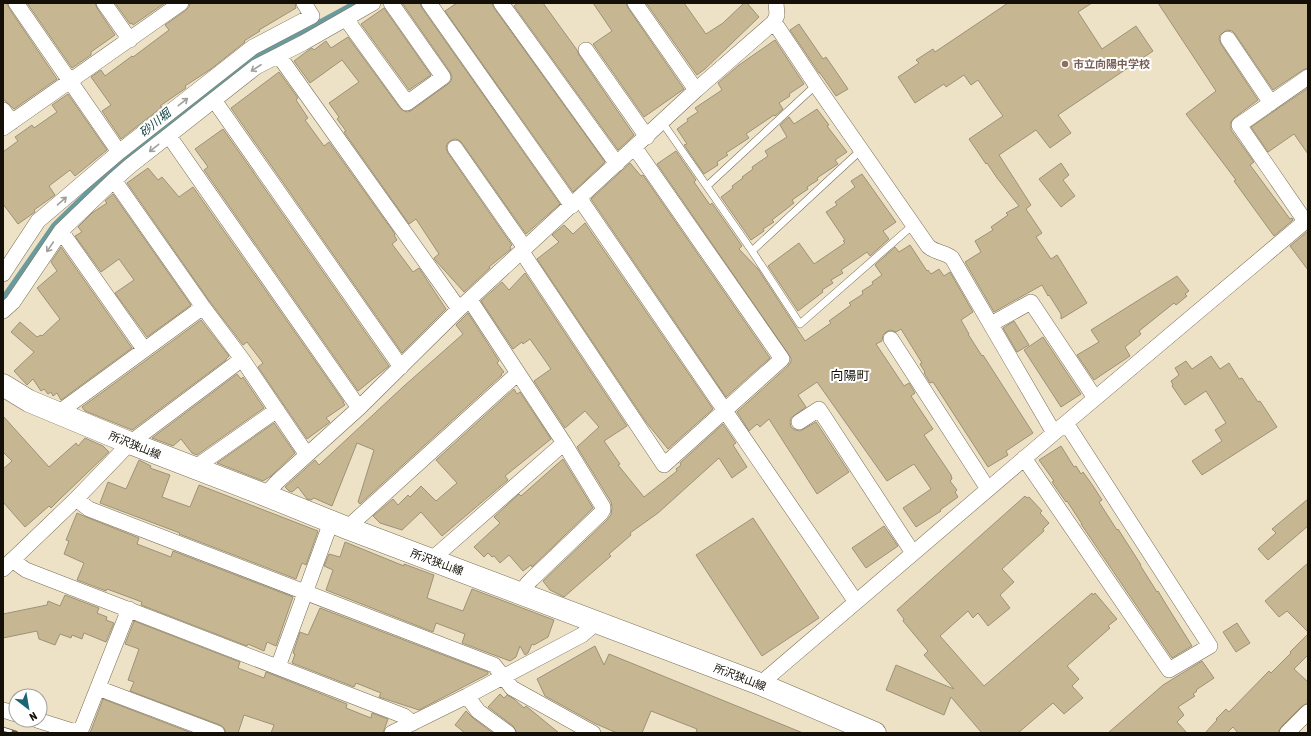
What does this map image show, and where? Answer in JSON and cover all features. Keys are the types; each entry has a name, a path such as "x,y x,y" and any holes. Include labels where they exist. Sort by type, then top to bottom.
{"main road":[{"name":"所沢狭山線","path":"3,385 29,401 194,469 760,684 875,733"}],"street":[{"path":"16,3 119,152"},
{"path":"104,3 130,40"},
{"path":"6,120 71,81 181,3"},
{"path":"3,274 38,221 119,152 253,47 312,16 304,3"},
{"path":"3,311 13,302 61,231 114,180 256,67 303,43 373,3"},
{"path":"346,19 406,103 443,77 391,3"},
{"path":"429,3 576,202 725,411 856,602"},
{"path":"501,3 617,164"},
{"path":"635,3 696,90"},
{"path":"265,495 465,305 696,90 774,22 777,15 776,3"},
{"path":"774,22 913,225 932,249 944,253 952,258 1054,433"},
{"path":"293,26 303,43"},
{"path":"1228,39 1271,103"},
{"path":"586,50 647,136"},
{"path":"279,56 465,305 518,373 602,504 603,510 527,584 523,594"},
{"path":"760,684 1024,458 1307,220 1239,125 1308,77"},
{"path":"214,100 401,366"},
{"path":"169,136 358,408"},
{"path":"455,148 524,250 664,465 782,359 635,148"},
{"path":"114,180 242,359 307,455"},
{"path":"61,231 144,349"},
{"path":"991,324 1031,302 1095,398"},
{"path":"58,413 203,306"},
{"path":"891,339 988,489"},
{"path":"242,359 130,443 76,499 8,564 129,609 404,716 413,723"},
{"path":"278,667 305,592 339,525 518,373"},
{"path":"799,422 819,409 913,553"},
{"path":"194,469 277,410"},
{"path":"1024,458 1169,670 1210,646 1066,423"},
{"path":"431,560 564,443"},
{"path":"76,499 89,509 494,665 512,688 593,733"},
{"path":"48,723 72,730 81,730 129,609"},
{"path":"392,733 467,696 582,635 595,622"},
{"path":"98,688 217,733"},
{"path":"467,696 478,711 508,733"},
{"path":"1287,733 1308,712"}],"lane":[{"path":"707,186 816,85"},
{"path":"662,122 752,251 800,324 913,225"},
{"path":"752,251 861,150"}],"building":[{"path":"3,3 7,3 57,79 14,109 3,99"},
{"path":"27,3 95,3 115,35 91,52 91,55 72,68"},
{"path":"115,3 165,3 133,25 132,23 130,24"},
{"path":"190,3 295,3 296,8 259,30 260,31 244,41 245,42 211,69 185,86 186,88 160,106 162,107 121,139 102,111 111,105 91,77 101,70 105,76 132,56 133,57 169,30 165,25 186,10"},
{"path":"402,3 420,3 422,8 560,204 526,234 462,143 455,139 450,141 446,148 448,153 512,245 510,247 511,249 489,267 490,268 464,292 435,260 434,258 439,254 416,219 409,224 344,132 346,131 337,119 339,117 329,103 359,82 342,60 310,83 294,61 312,48 314,50 326,41 331,48 348,37 400,108 408,112 412,110 448,84 452,77"},
{"path":"457,3 492,3 494,8 605,162 573,192 445,11"},
{"path":"518,3 543,3 577,50 634,135 618,150 514,6"},
{"path":"593,3 626,3 684,89 644,117 593,44 612,31"},
{"path":"646,3 684,3 706,34 723,23 744,3 747,3 759,17 697,75"},
{"name":"市立向陽中学校","path":"1008,3 1092,3 1078,12 1102,49 1136,26 1153,51 1058,115 1071,133 1050,148 1036,130 999,155 1031,205 1026,209 1042,233 1036,237 1051,259 1057,255 1087,303 1061,319 1061,314 1042,285 994,312 965,262 981,252 975,241 993,230 991,227 1008,215 1006,213 1019,206 987,163 986,164 969,139 1003,116 978,80 971,85 964,75 946,87 944,84 915,103 898,77 919,63 916,60 933,49 935,52"},
{"path":"1158,3 1308,3 1308,68 1273,90 1232,31 1227,30 1220,35 1219,39 1258,100 1234,118 1231,122 1231,130 1254,162 1250,165 1290,219 1292,218 1293,220 1274,236 1234,181 1236,180 1186,114 1216,91"},
{"path":"384,8 431,75 409,90 361,24"},
{"path":"799,24 823,59 826,57 848,89 836,96 790,30"},
{"path":"775,40 804,84 779,103 783,109 775,116 774,115 746,134 749,138 726,153 728,155 717,162 718,165 704,174 684,145 687,144 677,129 688,121 687,119 698,112 695,108 722,90 718,83 739,65"},
{"path":"279,72 298,98 296,100 308,118 305,120 324,146 329,142 395,234 394,235 397,240 392,244 413,272 419,268 446,309 402,353 231,108"},
{"path":"1308,88 1308,154 1294,134 1268,152 1251,127"},
{"path":"68,94 107,150 75,176 70,170 49,186 55,195 18,224 3,204 3,152 18,141 15,137 32,125 34,128 57,112 52,105"},
{"path":"817,109 829,125 827,126 847,152 835,160 838,164 817,178 818,180 807,187 808,189 792,200 794,203 772,220 774,222 763,229 764,231 751,240 721,197 733,188 732,186 743,178 742,177 753,169 752,167 768,156 765,151 787,137 780,125 789,117 794,124"},
{"path":"223,129 389,366 358,391 204,170 208,167 195,149"},
{"path":"676,151 696,180 694,182 710,205 712,203 742,246 739,249 758,269 805,341 831,323 829,321 851,305 849,303 863,294 862,291 873,284 872,282 882,275 875,265 895,247 899,252 910,245 927,271 928,270 931,274 939,269 944,276 950,272 973,312 961,320 968,334 1033,433 1006,451 1008,455 988,467 933,382 930,383 920,364 922,363 901,329 896,332 890,330 883,335 882,341 876,344 904,386 909,383 915,393 911,396 933,429 924,435 951,475 952,479 950,481 957,490 955,492 958,497 940,510 941,511 916,527 903,508 931,489 914,464 887,481 817,382 798,395 806,407 791,418 791,427 800,431 816,422 849,472 817,494 769,419 760,427 757,424 749,431 737,412 788,366 791,362 791,358 657,164"},
{"path":"630,163 641,176 643,175 770,358 726,397 591,199"},
{"path":"1061,163 1069,175 1063,180 1075,196 1061,207 1039,179"},
{"path":"148,168 158,180 162,177 179,197 193,187 344,402 345,405 326,418 330,422 307,439 258,367 263,363 247,342 243,345 210,302 127,183"},
{"path":"862,174 896,222 883,231 889,239 870,256 867,252 841,270 843,273 831,280 833,283 822,290 823,292 798,311 768,266 799,243 814,264 845,243 843,241 845,240 826,212 837,205 835,202 855,187 851,181"},
{"path":"113,194 191,305 147,337 115,293 134,280 119,259 101,272 75,236 82,232 78,227 92,213 107,203 105,201"},
{"path":"585,223 713,409 668,449 646,422 537,259 559,242 552,235 564,225 573,234"},
{"path":"1308,231 1308,270 1290,246"},
{"path":"61,247 132,348 61,400 57,393 53,396 51,392 48,394 44,389 41,391 33,379 27,385 14,371 34,352 11,332 20,322 37,337 42,336 60,319 37,288 57,271 51,262"},
{"path":"525,273 627,426 604,441 620,464 618,465 644,497 677,471 676,469 681,465 680,463 723,424 736,443 733,445 747,467 732,478 719,458 658,513 630,533 631,535 609,554 611,556 564,597 550,590 543,581 607,520 611,515 612,507 611,502 577,447 599,427 585,411 565,428 534,381 551,369 530,339 523,344 522,342 513,349 481,301 502,282 509,290"},
{"path":"1177,276 1189,291 1185,294 1187,296 1176,305 1174,303 1139,331 1141,334 1125,347 1130,356 1094,380 1077,355 1099,342 1091,330"},
{"path":"468,313 499,361 497,363 504,372 501,374 502,375 360,504 358,502 374,450 357,443 332,506 314,498 311,500 307,499 298,487 292,492 285,487 315,460 319,465 404,386 463,334 456,325"},
{"path":"201,320 229,356 226,360 132,430 85,411 82,407"},
{"path":"1014,321 1029,345 1017,352 1003,328"},
{"path":"1043,337 1081,394 1061,407 1024,350"},
{"path":"1211,356 1220,369 1229,363 1239,379 1242,378 1258,402 1260,401 1277,427 1202,475 1192,461 1222,441 1215,430 1226,423 1206,391 1185,405 1172,386 1171,381 1179,375 1175,368 1186,361 1192,369"},
{"path":"237,374 241,379 243,377 264,408 197,455 192,453 181,439 173,446 152,438"},
{"path":"514,389 517,394 520,392 551,439 505,476 508,480 442,536 421,512 402,530 380,523 373,516 393,499 398,505 408,495 410,497 421,486 436,501 457,483 436,460"},
{"path":"3,416 49,467 76,443 78,446 85,438 103,446 109,452 51,508 49,506 25,527 3,502 3,469 12,461 3,452"},
{"path":"274,423 295,453 271,476 263,481 217,463"},
{"path":"1061,446 1074,467 1076,466 1081,474 1083,472 1093,486 1102,500 1099,502 1117,530 1118,529 1192,646 1172,658 1067,501 1066,502 1052,482 1054,481 1039,460"},
{"path":"563,459 593,508 532,567 531,565 523,571 509,555 500,563 494,556 492,557 488,553 484,557 474,547 500,523 494,517 519,494 521,496"},
{"path":"139,460 151,466 150,468 170,475 162,497 190,507 199,485 318,531 306,565 302,563 296,579 100,503 108,482 126,489"},
{"path":"1025,496 1027,498 1029,497 1042,511 1040,513 1049,523 1043,529 1044,531 1002,569 1014,582 1000,595 1010,608 988,626 978,613 973,618 968,611 940,636 984,686 1092,593 1093,595 1095,593 1117,619 1108,626 1110,628 1067,666 1079,679 1072,686 1083,698 1064,714 1053,703 1018,733 982,733 951,697 944,715 886,690 896,665 954,689 924,655 928,651 903,621 904,619 897,610"},
{"path":"1308,499 1308,526 1268,560 1258,549 1276,533 1272,529"},
{"path":"77,513 139,538 137,544 171,557 173,551 293,597 276,646 267,642 264,651 248,644 247,646 141,605 142,602 77,580 84,563 64,554 69,541 66,540"},
{"path":"753,518 819,618 762,656 696,555"},
{"path":"884,526 898,546 866,568 852,548"},
{"path":"345,542 404,566 404,564 434,575 427,598 463,611 472,589 554,620 548,637 534,645 532,644 528,653 525,655 520,646 516,657 510,661 462,643 465,634 436,623 433,632 326,590 333,570 324,566 329,554 340,557"},
{"path":"1308,563 1308,632 1287,611 1279,617 1265,601"},
{"path":"65,595 99,608 97,613 107,617 106,620 114,623 106,642 84,633 82,639 72,635 71,638 60,634 55,645 39,639 37,631 3,638 3,614 47,605 48,601 60,606"},
{"path":"320,608 488,672 488,674 419,710 379,697 381,693 356,683 354,687 292,663 295,654 293,653 300,632 308,635"},
{"path":"134,621 240,662 238,668 264,678 266,672 347,704 346,708 371,718 372,713 388,719 383,733 271,733 274,725 244,715 238,733 226,733 224,728 220,725 130,691 134,682 128,680 139,649 125,644"},
{"path":"1237,623 1250,643 1236,652 1223,632"},
{"path":"1308,634 1308,655 1294,669 1308,682 1308,703 1302,706 1281,727 1278,733 1238,733 1233,727 1227,733 1205,733 1226,709 1229,712 1269,671 1271,673"},
{"path":"595,646 604,665 609,654 803,733 696,733 697,729 651,711 642,733 617,733 594,723 545,696 537,679"},
{"path":"1202,661 1214,678 1196,690 1197,691 1193,694 1195,696 1178,707 1184,715 1177,722 1187,733 1108,733 1163,685"},
{"path":"500,694 504,698 507,695 514,699 524,708 526,706 559,733 517,733 513,726 488,707"},
{"path":"103,699 192,733 90,733"},
{"path":"466,711 493,733 465,733 455,725"}],"waterway":[{"name":"砂川堀","path":"3,298 54,225 101,179 201,98 259,55 355,3"}],"railway":[{"path":"3,729 16,733"}],"place":[{"name":"市立向陽中学校","path":"1065,64"}],"district":[{"name":"向陽町","path":"850,375"}]}
